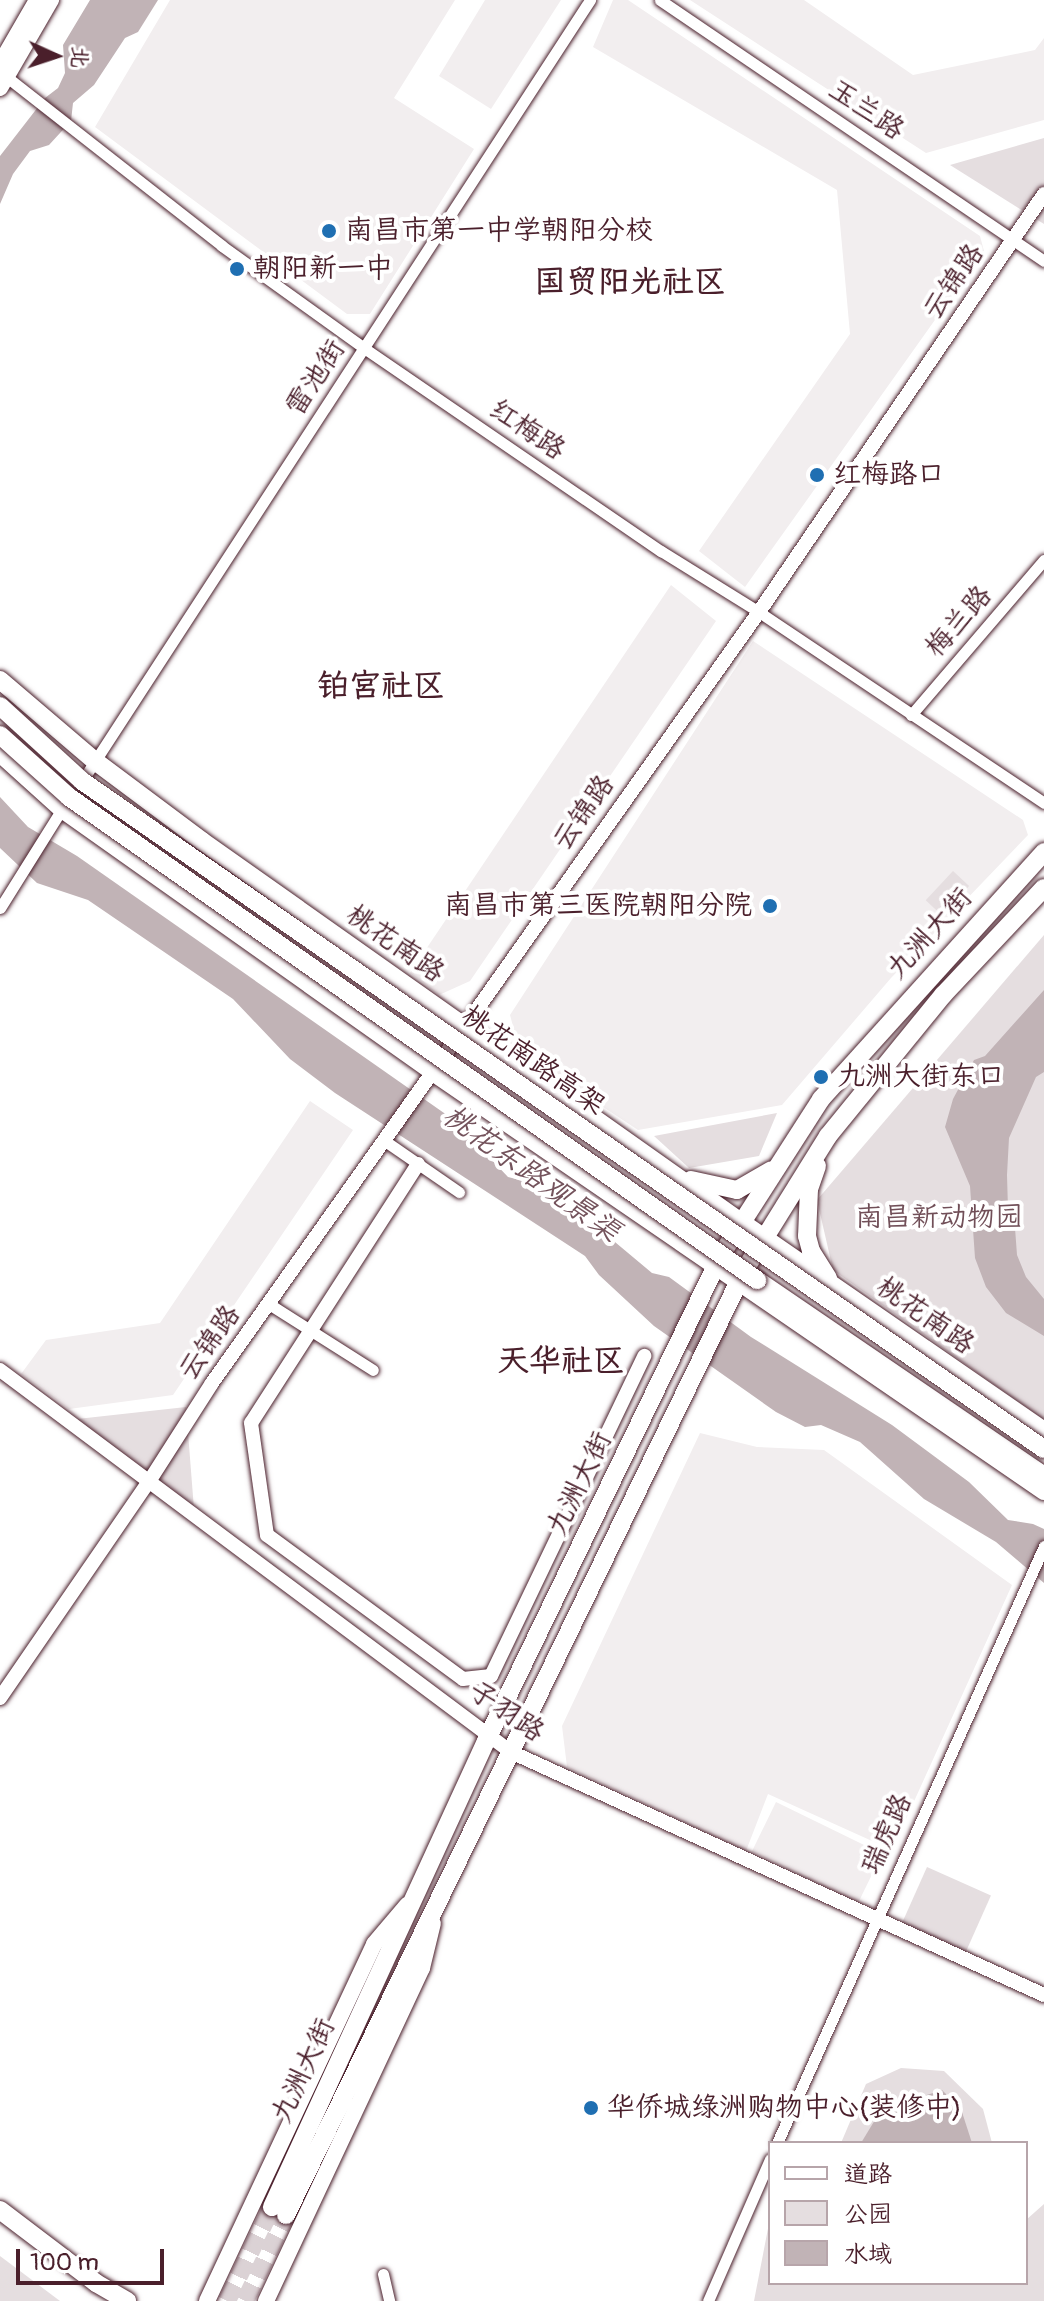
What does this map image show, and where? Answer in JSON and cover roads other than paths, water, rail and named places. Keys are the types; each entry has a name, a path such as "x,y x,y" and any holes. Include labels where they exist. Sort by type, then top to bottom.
{"main road":[{"path":"2,76 37,0"},
{"path":"2,76 51,0"},
{"name":"桃花南路","path":"0,680 95,761 464,1027 1044,1431"},
{"name":"桃花南路高架","path":"0,706 82,781 1044,1449"},
{"name":"桃花南路高架","path":"0,735 65,803 1044,1476"},
{"path":"0,753 430,1078 681,1243 1044,1491"},
{"name":"九洲大街","path":"1044,852 821,1099 741,1222 716,1267 479,1756 279,2211 439,1897 763,1237 828,1136 943,995 1044,888"},
{"path":"666,1170 724,1189 737,1190 753,1183 769,1172 821,1099"},
{"path":"828,1136 809,1189 807,1236 811,1251 834,1286"},
{"path":"681,1243 698,1269 702,1296"},
{"path":"207,2301 374,1944 420,1888"},
{"path":"266,2301 422,1968 439,1897"},
{"path":"0,2210 96,2283 127,2301"},
{"path":"0,2226 104,2301"},
{"path":"214,2301 232,2244"},
{"path":"258,2301 271,2277 280,2269"}],"street":[{"name":"雷池街","path":"82,781 590,0"},
{"name":"玉兰路","path":"660,0 1044,261"},
{"name":"红梅路","path":"2,76 222,246 364,348 661,551 759,612 1044,803"},
{"name":"云锦路","path":"1,1695 269,1304 759,612 1044,194"},
{"name":"梅兰路","path":"911,715 1044,560"},
{"path":"0,908 65,803"},
{"path":"386,1139 459,1192"},
{"path":"418,1164 251,1423 267,1535 463,1679 491,1676 644,1356"},
{"path":"269,1304 373,1370"},
{"name":"子羽路","path":"0,1370 511,1752 1044,1995"},
{"name":"瑞虎路","path":"778,2141 1044,1546"},
{"path":"466,1718 479,1756"},
{"path":"708,2301 768,2164"},
{"path":"383,2274 389,2301"}],"water":[{"path":"90,0 158,0 138,32 125,38 94,85 73,103 71,121 49,145 30,151 13,174 0,204 0,156 45,98 58,88 65,73 63,45"},
{"path":"0,797 28,827 77,856 454,1120 508,1177 536,1184 546,1201 562,1202 576,1217 597,1227 652,1273 669,1277 751,1337 892,1425 969,1482 1008,1520 1044,1529 1044,1583 996,1542 924,1499 860,1442 821,1425 805,1427 776,1412 654,1326 599,1275 585,1256 335,1093 290,1059 233,999 88,900 37,883 0,848"},
{"path":"1044,990 1044,1072 1036,1077 1009,1138 1007,1175 1008,1209 1015,1228 1017,1255 1026,1277 1044,1299 1044,1336 1006,1313 986,1287 975,1258 970,1186 945,1127 953,1099 974,1060 985,1056"},
{"path":"942,2090 961,2109 971,2141 862,2141 881,2110"}],"tunnel":[{"path":"227,2301 272,2207"},
{"path":"245,2301 286,2215"}],"place":[{"name":"南昌市第一中学朝阳分校","path":"329,231"},
{"name":"朝阳新一中","path":"237,269"},
{"name":"红梅路口","path":"817,475"},
{"name":"南昌市第三医院朝阳分院","path":"770,906"},
{"name":"九洲大街东口","path":"821,1077"},
{"name":"华侨城绿洲购物中心(装修中)","path":"591,2108"}],"district":[{"name":"国贸阳光社区","path":"630,282"},
{"name":"铂宫社区","path":"381,686"},
{"name":"天华社区","path":"561,1361"}],"water label":[{"name":"桃花东路观景渠","path":"531,1174"}],"park label":[{"name":"南昌新动物园","path":"939,1218"}]}
